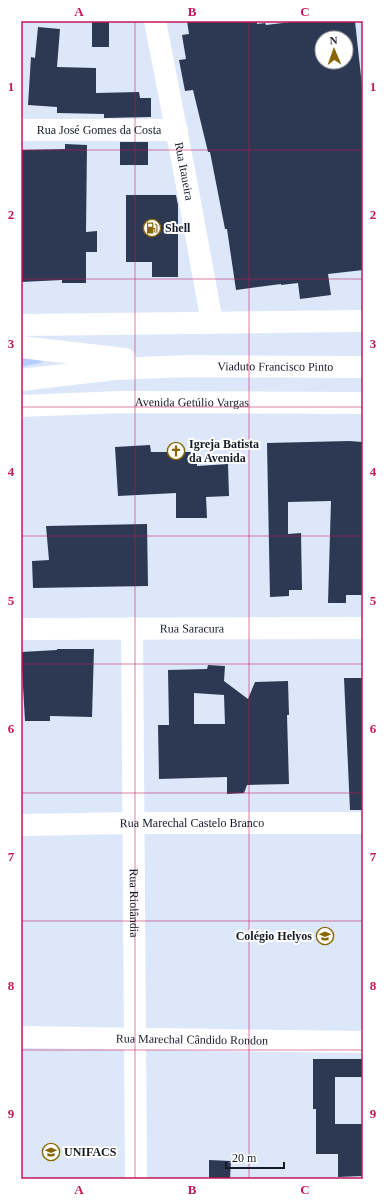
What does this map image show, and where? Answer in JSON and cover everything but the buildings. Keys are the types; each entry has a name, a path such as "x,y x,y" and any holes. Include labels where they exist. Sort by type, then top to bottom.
{"street":[{"name":"Rua Itaueira","path":"155,21 177,130 212,322"},
{"name":"Rua José Gomes da Costa","path":"21,130 177,130"},
{"path":"21,325 363,321"},
{"path":"21,347 188,366"},
{"path":"21,380 114,369 188,366"},
{"name":"Viaduto Francisco Pinto","path":"188,366 363,366"},
{"name":"Avenida Getúlio Vargas","path":"21,406 122,402 363,403"},
{"name":"Rua Riolândia","path":"132,628 136,1179"},
{"name":"Rua Saracura","path":"21,629 363,628"},
{"name":"Rua Marechal Castelo Branco","path":"21,825 134,823 363,823"},
{"name":"Rua Marechal Cândido Rondon","path":"21,1037 363,1042"}],"shaded area":[{"path":"21,355 44,362 21,367"}],"place":[{"name":"Shell","path":"152,228"},
{"name":"Igreja Batista da Avenida","path":"176,451"},
{"name":"Colégio Helyos","path":"325,936"},
{"name":"UNIFACS","path":"51,1152"}]}
